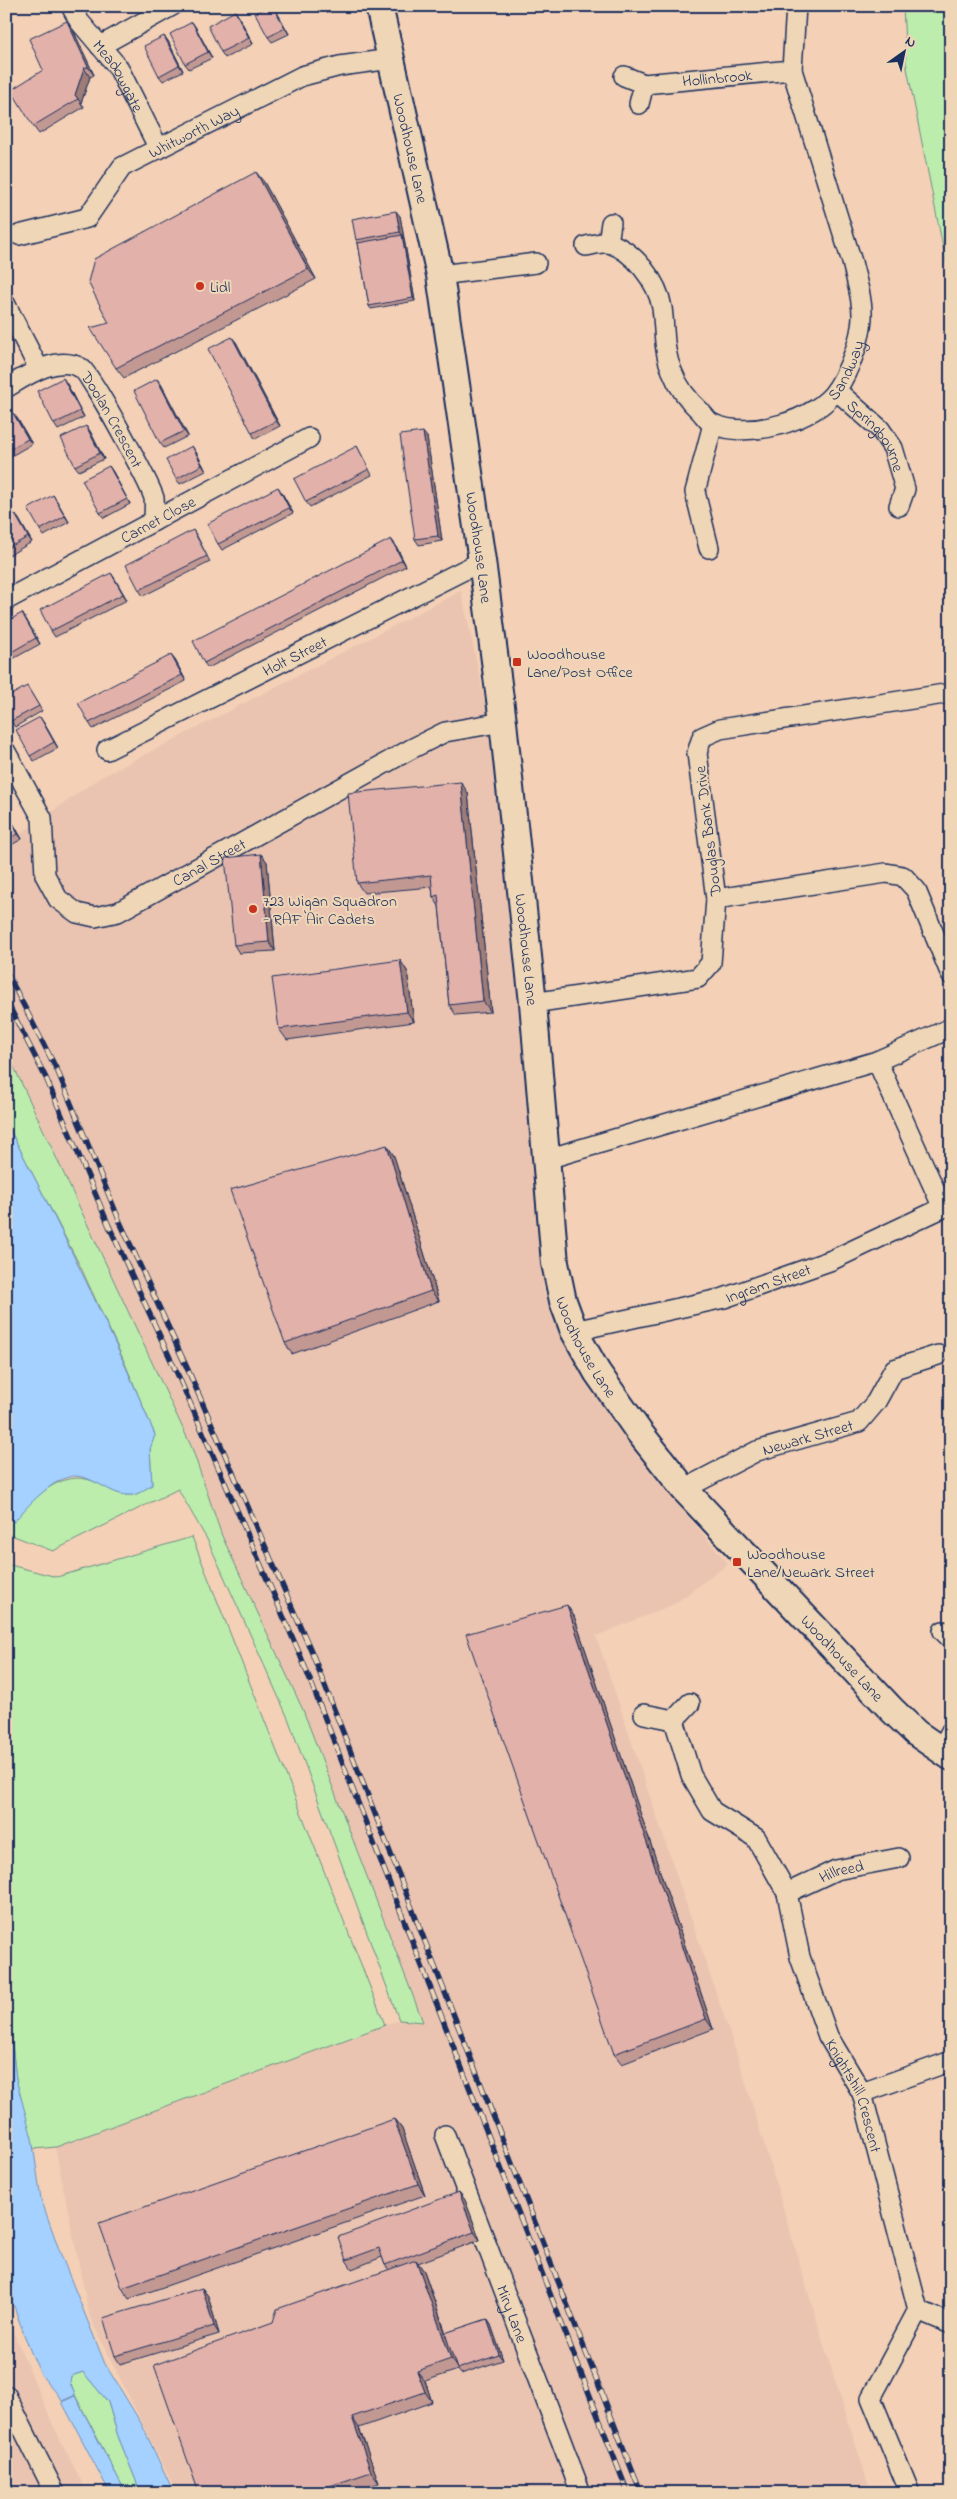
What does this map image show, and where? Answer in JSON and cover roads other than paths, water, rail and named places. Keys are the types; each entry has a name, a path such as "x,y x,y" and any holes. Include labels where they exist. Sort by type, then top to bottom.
{"main road":[{"name":"Woodhouse Lane","path":"379,6 440,275 482,561 503,722 533,1003 555,1263 563,1301 574,1331 597,1372 639,1432 684,1489 892,1710 947,1746"}],"street":[{"name":"Meadowgate","path":"71,6 79,21 118,67 160,149"},
{"path":"100,46 172,6"},
{"name":"Sandway","path":"713,424 742,430 770,428 800,418 836,390 858,340 862,317 859,292 792,70 796,6"},
{"name":"Whitworth Way","path":"19,236 87,218 122,167 160,149 280,85 302,76 340,66 390,59"},
{"name":"Hollinbrook","path":"624,76 644,84 792,70"},
{"path":"640,104 644,84"},
{"path":"608,243 611,223"},
{"path":"586,246 608,243 631,257 650,276 662,306 664,338 671,370 685,397 713,424 695,492 709,548"},
{"path":"440,275 536,263"},
{"path":"6,305 32,350 39,369"},
{"name":"Doolan Crescent","path":"6,388 39,369 61,364 81,368 98,389 154,498 154,521"},
{"name":"Springbourne","path":"836,390 880,429 893,448 908,494"},
{"name":"Carnet Close","path":"6,600 309,438"},
{"name":"Holt Street","path":"107,750 482,561"},
{"name":"Douglas Bank Drive","path":"533,1003 698,978 711,963 716,899 697,753 702,737 720,729 951,693"},
{"name":"Canal Street","path":"6,752 42,818 45,875 53,891 58,899 77,913 95,917 118,912 411,749 445,732 503,722"},
{"path":"716,899 886,873 902,876 916,890 951,975"},
{"path":"547,1159 877,1061 951,1028"},
{"path":"877,1061 947,1206"},
{"name":"Ingram Street","path":"574,1331 724,1298 832,1260 947,1206"},
{"name":"Newark Street","path":"684,1489 757,1452 859,1422 876,1402 894,1368 938,1355"},
{"path":"644,1714 674,1720 690,1703"},
{"name":"Knightshill Crescent","path":"674,1720 691,1776 712,1811 756,1838 787,1893 800,1957 828,2036 862,2092 918,2310"},
{"name":"Hillreed","path":"787,1893 836,1870 899,1858"},
{"path":"862,2092 951,2061"},
{"name":"Miry Lane","path":"445,2135 581,2493"},
{"path":"910,2493 871,2398 918,2310 951,2324"},
{"path":"6,2395 55,2493"}],"water":[{"path":"6,1122 65,1238 155,1435 150,1449 152,1485 137,1494 124,1495 89,1479 74,1476 66,1478 49,1487 14,1522 6,1516"},
{"path":"6,2017 9,2018 16,2079 32,2138 41,2199 61,2255 105,2364 141,2423 174,2493 141,2493 118,2436 108,2402 83,2372 71,2376 70,2383 75,2395 62,2401 46,2381 31,2352 6,2283"},
{"path":"75,2396 126,2493 110,2493 62,2402"}],"railway":[{"path":"6,971 58,1072 120,1222 188,1370 312,1653 641,2493"},
{"path":"6,1000 46,1078 109,1226 177,1373 301,1657 628,2493"}],"place":[{"name":"Lidl","path":"200,286"},
{"name":"Woodhouse Lane/Post Office","path":"517,662"},
{"name":"723 Wigan Squadron - RAF Air Cadets","path":"253,909"},
{"name":"Woodhouse Lane/Newark Street","path":"737,1562"}]}
